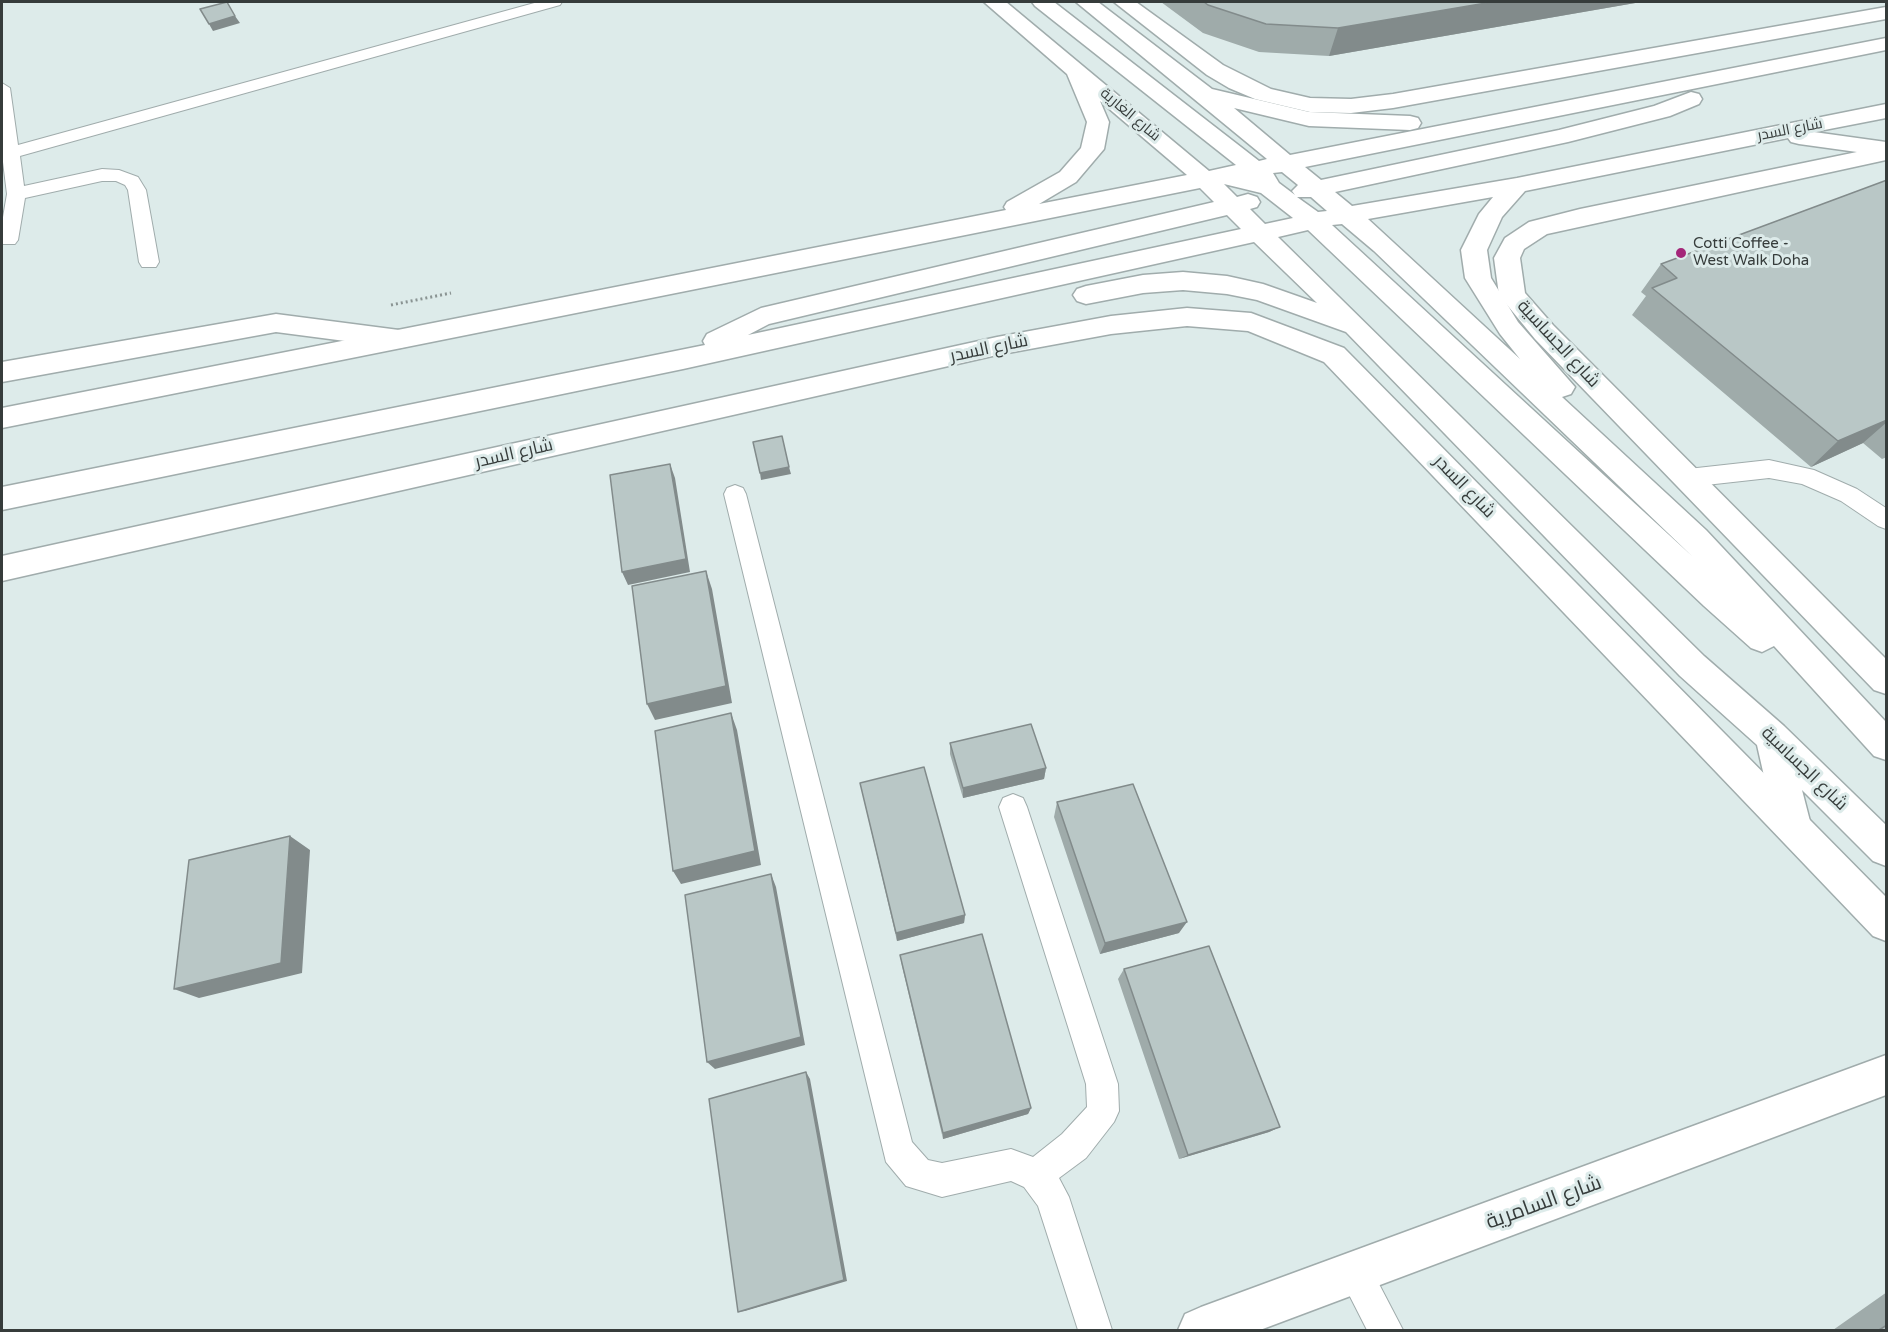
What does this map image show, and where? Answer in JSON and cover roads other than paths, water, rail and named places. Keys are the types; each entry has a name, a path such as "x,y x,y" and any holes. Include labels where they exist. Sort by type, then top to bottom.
{"main road":[{"name":"شارع الغارية","path":"994,2 1205,180 1261,234"},
{"path":"1042,2 1255,170 1313,221 1715,597 1887,745"},
{"path":"1086,2 1197,88 1349,214 1695,539"},
{"path":"1124,2 1215,69 1263,94 1310,105 1351,106 1393,101 1887,13"},
{"path":"2,418 1205,180 1514,116 1887,44"},
{"path":"683,359 761,317 1233,206 1560,136 1662,111 1782,65"},
{"path":"987,222 1068,177 1092,149 1098,122 1074,68"},
{"path":"1197,88 1271,112 1335,122 1394,123 1514,116"},
{"name":"شارع السدر","path":"2,499 683,359 1313,221 1517,185 1887,111"},
{"path":"1774,134 1887,151"},
{"name":"شارع الجساسية","path":"1887,151 1538,228 1514,244 1507,258 1512,295 1544,332 1887,680"},
{"path":"1261,234 1254,221 1255,209 1267,200 1294,190 1300,181 1299,174 1289,163"},
{"path":"1205,180 1250,181 1315,213 1349,214"},
{"path":"1517,185 1491,214 1474,250 1478,278 1509,328 1695,539 1887,745"},
{"name":"شارع الجساسية","path":"1261,234 1358,328 1692,666 1772,737 1887,849"},
{"path":"683,359 759,362 1143,284 1183,280 1227,285 1263,293 1358,328"},
{"name":"شارع السدر","path":"2,569 1008,344 1111,325 1187,317 1251,322 1334,355 1793,825"},
{"path":"2,372 276,324 399,339"},
{"path":"1772,737 1793,825 1887,923"},
{"name":"شارع السامرية","path":"1201,1330 1887,1075"}],"lane":[{"path":"10,153 554,2"},
{"path":"2,88 16,194 8,240"},
{"path":"16,194 102,175 119,176 132,181 136,190 150,262"},
{"path":"1688,478 1769,469 1806,476 1849,495 1887,520"},
{"path":"735,494 898,1150 918,1174 942,1180 1011,1165 1036,1175 1052,1197 1095,1330"},
{"path":"1013,807 1102,1084 1103,1111 1092,1127 1074,1146 1036,1175"},
{"path":"1355,1273 1386,1330"}],"place":[{"name":"Cotti Coffee - West Walk Doha","path":"1681,253"}]}
